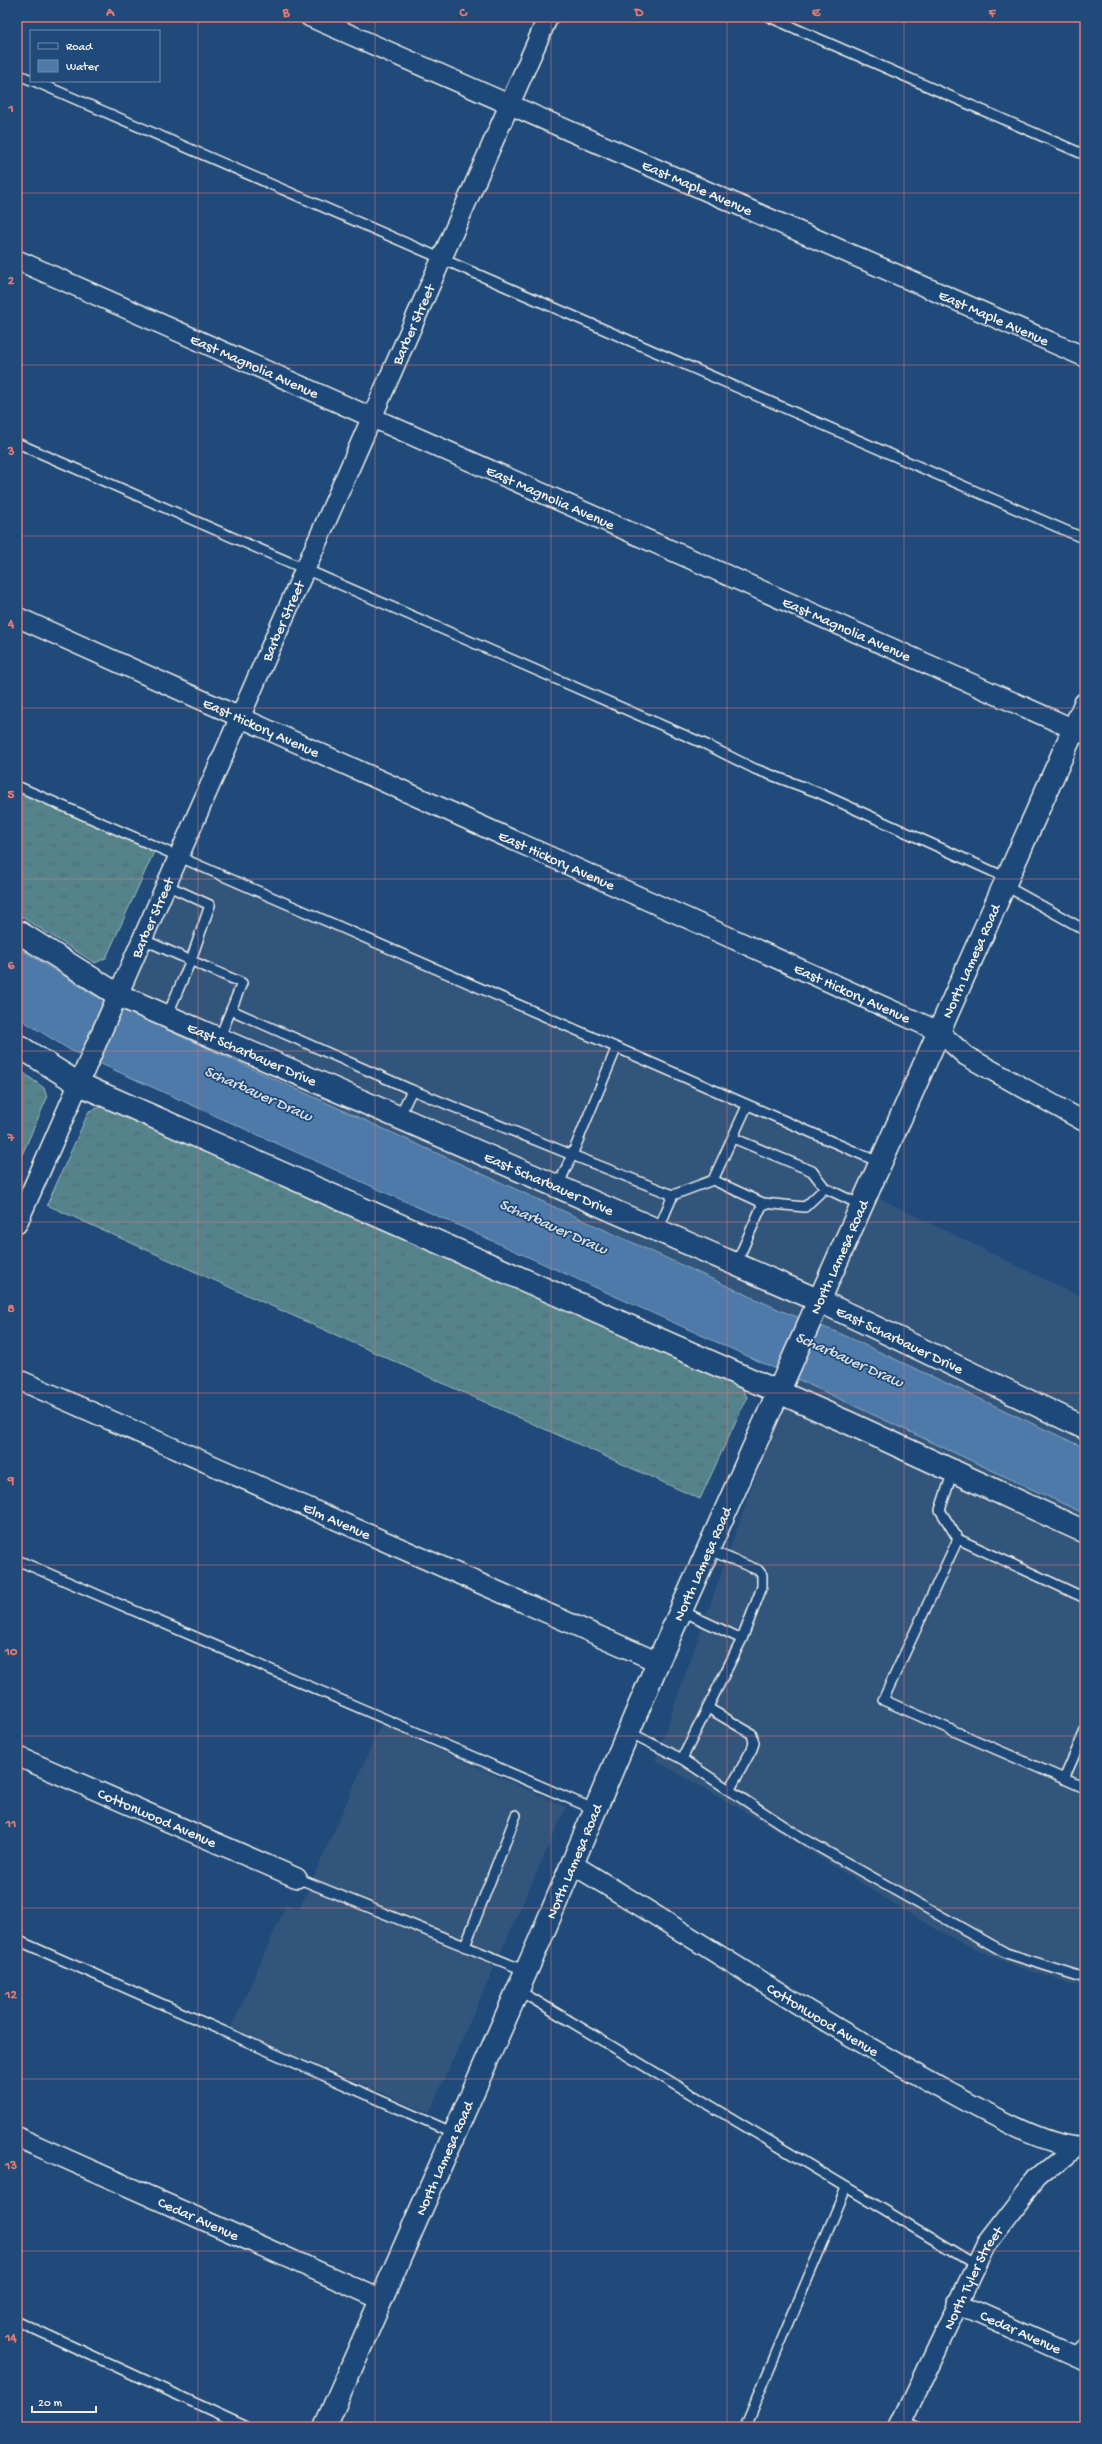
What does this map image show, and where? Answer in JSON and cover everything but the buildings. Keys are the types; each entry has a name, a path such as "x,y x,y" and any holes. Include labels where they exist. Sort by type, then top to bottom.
{"main road":[{"name":"North Lamesa Road","path":"325,2427 380,2299 522,1981 658,1662 863,1206 938,1032 1005,882 1080,731 1085,704"},
{"name":"East Scharbauer Drive","path":"17,931 118,995 736,1264 817,1308 1085,1428"},
{"path":"17,1045 78,1084 781,1389 1085,1532"}],"street":[{"name":"East Maple Avenue","path":"310,17 1085,358"},
{"name":"Barber Street","path":"17,1224 142,939 242,717 548,17"},
{"name":"East Magnolia Avenue","path":"17,260 1080,731"},
{"name":"East Hickory Avenue","path":"17,617 242,717 938,1032 966,1056 1085,1122"},
{"name":"Elm Avenue","path":"17,1379 658,1662"},
{"name":"Cottonwood Avenue","path":"17,1756 297,1878"},
{"name":"Cottonwood Avenue","path":"572,1864 894,2063 1014,2127 1079,2147"},
{"name":"Cedar Avenue","path":"17,2137 380,2299"},
{"name":"North Tyler Street","path":"906,2425 957,2303 986,2245 1037,2178 1079,2147"},
{"name":"Cedar Avenue","path":"957,2303 1078,2357"}],"lane":[{"path":"769,17 1085,155"},
{"path":"17,74 30,80"},
{"path":"36,82 1085,539"},
{"path":"17,443 700,742 755,769 817,792 899,828 1005,882 1085,930"},
{"path":"17,786 180,856 616,1049 881,1163"},
{"path":"166,885 210,905 191,960 167,1016"},
{"path":"142,939 242,983 219,1039"},
{"path":"231,1010 412,1090 673,1195 713,1180 747,1106"},
{"path":"558,1186 616,1049"},
{"path":"399,1117 412,1090"},
{"path":"733,1138 812,1171 825,1188 863,1206"},
{"path":"713,1180 763,1203 805,1207 825,1188"},
{"path":"658,1230 673,1195"},
{"path":"736,1264 763,1203"},
{"path":"953,1471 940,1510 958,1539 1085,1598"},
{"path":"958,1539 883,1700 1085,1788"},
{"path":"682,1759 742,1639 762,1587 762,1575 758,1570 709,1550"},
{"path":"17,1560 596,1810"},
{"path":"682,1611 742,1639"},
{"path":"708,1708 752,1734 754,1743 752,1749 730,1789"},
{"path":"1064,1779 1085,1731"},
{"path":"629,1732 682,1759 730,1789 801,1837 1006,1953 1085,1978"},
{"path":"465,1946 516,1816"},
{"path":"297,1878 465,1946 846,2188 976,2265"},
{"path":"17,1940 454,2133"},
{"path":"745,2427 846,2188"},
{"path":"17,2321 247,2427"},
{"path":"1078,2357 1085,2339"}],"shaded area":[{"path":"179,860 879,1169 869,1193 1085,1299 1085,1988 1017,1967 956,1940 927,1924 766,1824 655,1760 799,1354 101,1039"},
{"path":"381,1724 566,1807 429,2113 231,2028 286,1905 299,1910"}],"green space":[{"path":"17,791 154,852 106,958 95,963 17,914"},
{"path":"17,1068 44,1088 47,1098 17,1166"},
{"path":"106,1105 742,1388 747,1397 700,1499 47,1205 89,1111"}],"water":[{"name":"Scharbauer Draw","path":"17,947 94,995 128,1012 782,1311 839,1333 1085,1448 1085,1514 765,1364 70,1050 17,1017"}]}
